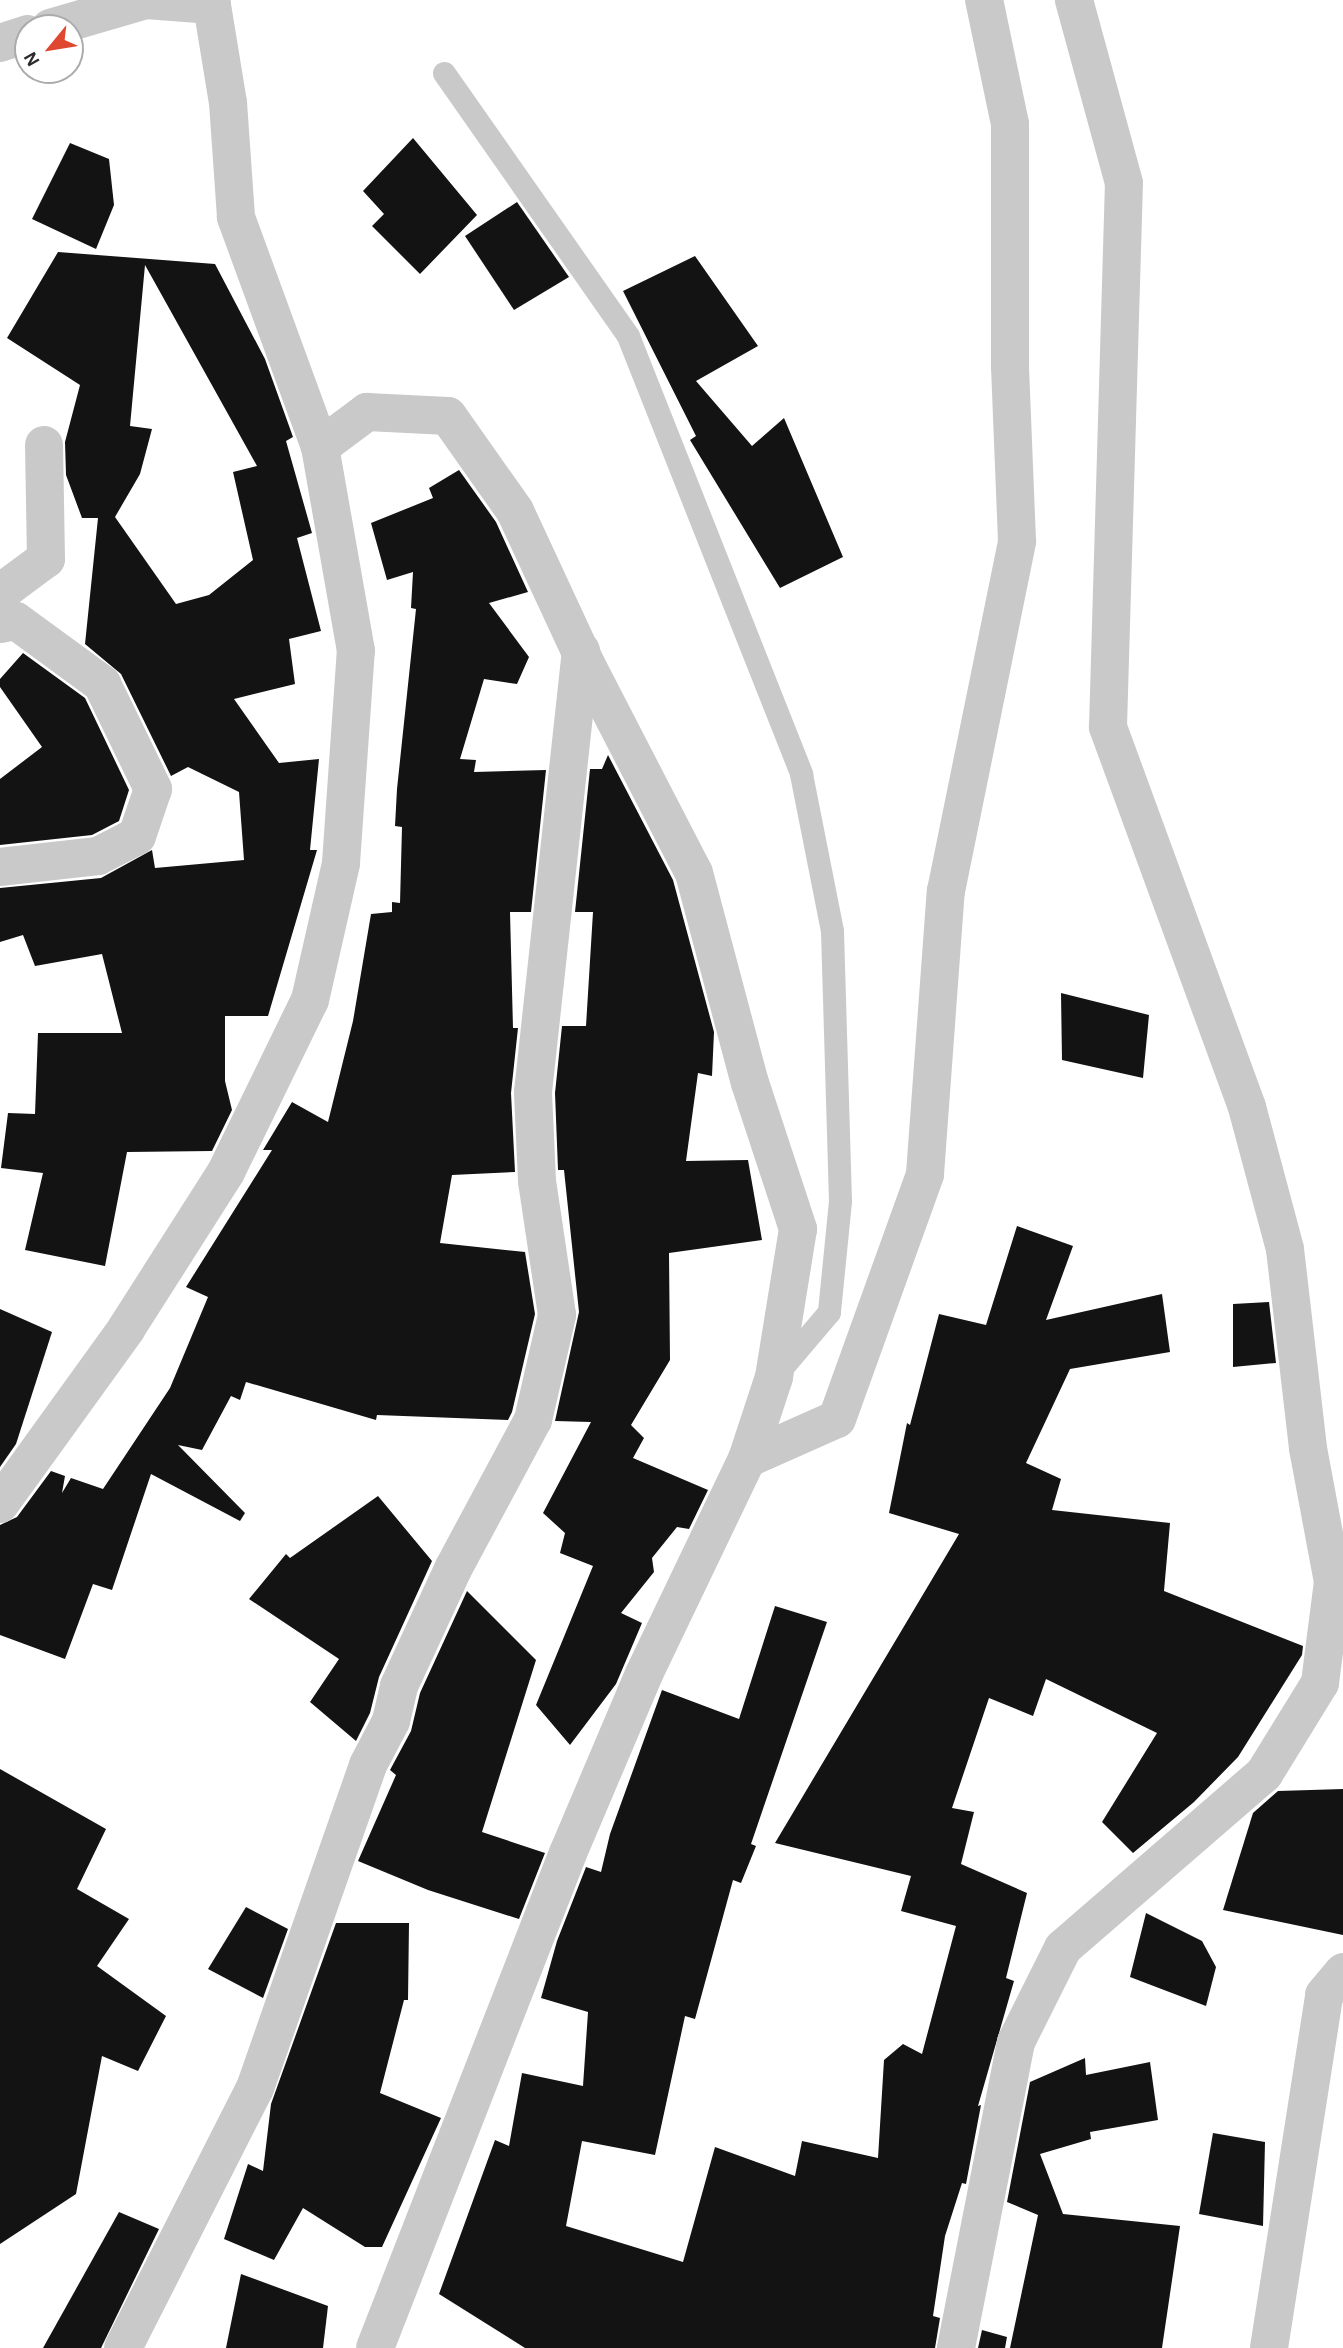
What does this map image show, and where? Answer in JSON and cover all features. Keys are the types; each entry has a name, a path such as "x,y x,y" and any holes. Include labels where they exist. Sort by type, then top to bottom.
{"street":[{"path":"0,1504 126,1329 226,1172 310,1000 341,863 356,651 320,447 236,217 229,103 215,3 146,0 84,18"},
{"path":"747,1459 837,1419 925,1174 946,891 1017,541 1010,368 1010,124 984,0"},
{"path":"956,2348 1016,2042 1063,1948 1264,1774 1320,1683 1333,1582 1308,1448 1285,1249 1247,1107 1108,727 1124,183 1074,0"},
{"path":"320,447 367,412 449,416 515,511 580,651 694,873 750,1083 798,1229 774,1377 747,1459 644,1675 568,1853 375,2348"},
{"path":"0,593 46,559 44,445"},
{"path":"0,624 16,621 102,684 153,789 137,836 97,856 0,867"},
{"path":"123,2348 255,2088 368,1765 391,1721 399,1686 453,1569 533,1420 557,1315 537,1181 533,1091 580,651"},
{"path":"1308,1448 1343,1494"},
{"path":"1269,2348 1324,1994 1343,1972"}],"lane":[{"path":"444,73 628,336 801,774 832,931 840,1201 829,1312 774,1377"}],"building":[{"path":"413,138 477,215 420,274 372,226 384,214 363,191"},
{"path":"70,143 109,159 114,205 96,249 32,219"},
{"path":"517,202 569,277 514,310 465,236"},
{"path":"58,252 215,264 265,359 293,437 286,441 312,533 297,538 321,631 289,639 295,684 234,699 279,763 319,759 310,850 317,850 268,1016 225,1016 225,1081 232,1110 212,1151 127,1152 105,1266 25,1250 43,1173 1,1168 8,1113 35,1114 38,1033 122,1033 102,954 35,966 23,935 0,942 0,888 101,878 152,850 155,868 244,860 239,792 188,767 171,776 121,674 85,644 98,518 82,518 66,475 65,442 80,385 7,338","holes":["145,265 257,466 233,472 253,560 209,595 176,604 115,517 140,474 152,429 130,426"]},
{"path":"695,256 758,346 696,381 752,446 784,418 843,557 780,588 690,440 696,436 623,291"},
{"path":"459,470 496,522 528,592 489,603 529,657 517,684 484,679 460,759 476,760 474,772 546,770 531,912 510,912 513,1028 518,1028 511,1093 515,1172 452,1175 440,1243 525,1252 535,1314 512,1412 508,1420 377,1415 376,1420 246,1382 240,1400 231,1396 202,1450 178,1445 245,1513 240,1521 151,1474 112,1590 93,1584 65,1659 0,1635 0,1525 17,1517 51,1471 65,1476 62,1493 71,1478 103,1489 170,1388 208,1297 186,1287 272,1150 263,1150 292,1102 328,1122 353,1021 371,914 392,912 392,902 400,903 402,827 395,826 397,789 416,609 411,608 413,572 387,580 371,523 433,498 429,488"},
{"path":"23,653 85,698 129,790 119,821 92,835 0,845 0,779 42,747 0,687 0,679"},
{"path":"608,755 673,880 714,1032 712,1076 698,1073 686,1161 748,1160 762,1240 669,1253 670,1360 631,1425 644,1438 633,1458 708,1490 689,1529 677,1527 652,1558 654,1572 621,1613 642,1623 616,1684 570,1745 536,1705 593,1566 560,1553 565,1533 543,1513 591,1422 555,1421 579,1312 564,1170 558,1170 555,1093 562,1026 586,1026 593,912 575,912 590,769 602,769"},
{"path":"1061,993 1149,1015 1143,1078 1062,1060"},
{"path":"1017,1226 1073,1246 1046,1320 1162,1294 1170,1352 1070,1369 1026,1463 1061,1479 1052,1510 1170,1523 1164,1591 1303,1646 1302,1655 1238,1757 1194,1802 1133,1853 1102,1822 1157,1733 1046,1679 1033,1716 989,1698 952,1808 974,1812 961,1864 1027,1893 1006,1978 1014,1981 978,2106 981,2105 966,2184 962,2183 945,2236 933,2316 940,2318 935,2348 525,2348 439,2294 495,2140 509,2146 522,2073 583,2086 588,2012 541,1998 557,1941 586,1867 601,1872 610,1834 662,1690 739,1719 775,1606 827,1622 751,1844 756,1846 741,1883 733,1880 695,2019 685,2016 655,2155 582,2141 566,2226 683,2262 715,2147 795,2176 802,2141 878,2158 884,2060 903,2044 922,2054 956,1926 901,1911 911,1876 775,1843 959,1534 889,1513 907,1423 910,1425 939,1314 986,1325"},
{"path":"1269,1302 1276,1363 1233,1367 1233,1304"},
{"path":"0,1309 52,1332 16,1444 0,1467"},
{"path":"378,1496 432,1561 379,1677 370,1713 356,1741 310,1702 339,1659 249,1599 286,1554 290,1558"},
{"path":"467,1591 536,1660 482,1832 545,1853 519,1919 428,1890 358,1861 396,1775 390,1770 411,1731 420,1693"},
{"path":"0,1769 106,1829 77,1889 129,1919 97,1966 166,2016 138,2071 102,2056 76,2194 0,2244"},
{"path":"1343,1789 1343,1935 1223,1910 1253,1813 1278,1791"},
{"path":"246,1907 288,1929 263,1998 208,1969"},
{"path":"1146,1913 1202,1941 1216,1967 1206,2006 1130,1977"},
{"path":"336,1923 409,1923 408,2000 404,2000 380,2093 441,2118 382,2247 365,2247 303,2208 274,2260 224,2239 248,2164 263,2171 271,2104"},
{"path":"1085,2058 1086,2075 1150,2062 1158,2120 1090,2132 1091,2139 1040,2154 1063,2214 1180,2226 1162,2348 1010,2348 1038,2215 1007,2202 1030,2082"},
{"path":"1213,2133 1265,2142 1263,2226 1199,2214"},
{"path":"119,2212 159,2229 101,2348 43,2348"},
{"path":"241,2274 328,2306 323,2348 226,2348"},
{"path":"982,2330 1007,2337 1005,2348 978,2348"}]}
